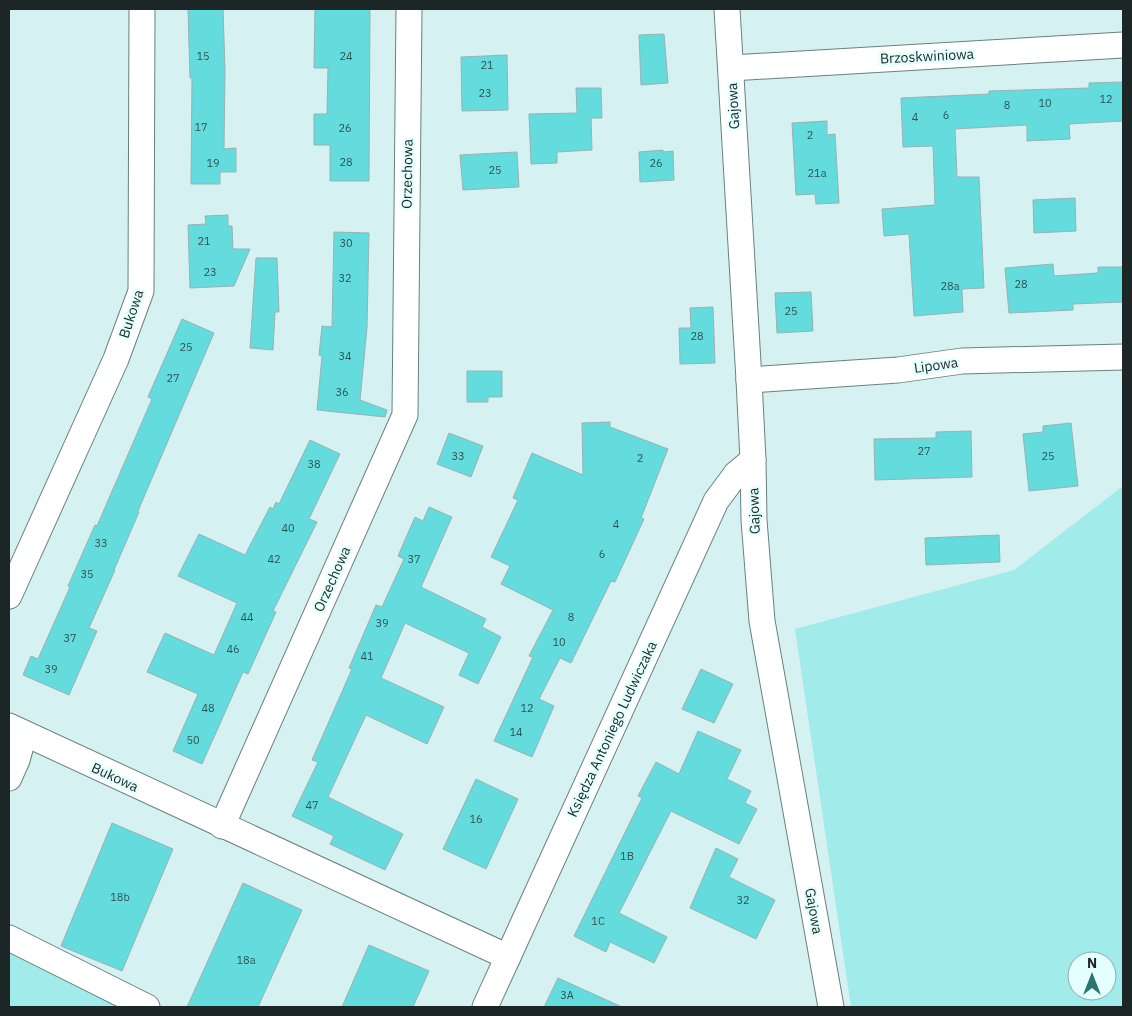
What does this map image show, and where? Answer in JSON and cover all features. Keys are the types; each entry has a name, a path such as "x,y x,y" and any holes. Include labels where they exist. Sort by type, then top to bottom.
{"street":[{"name":"Bukowa","path":"9,596 116,360 141,291 142,9"},
{"name":"Orzechowa","path":"222,826 405,415 409,9"},
{"name":"Gajowa","path":"727,9 749,380 754,520 762,621 831,1007"},
{"name":"Brzoskwiniowa","path":"731,68 1123,45"},
{"name":"Lipowa","path":"749,380 898,370 962,361 1123,357"},
{"name":"Księdza Antoniego Ludwiczaka","path":"485,1007 716,501 736,474 753,460"},
{"name":"Bukowa","path":"16,731 222,826"},
{"path":"9,778 17,760 16,731"},
{"path":"222,826 508,957"},
{"path":"9,938 147,1007"}],"shaded area":[{"path":"1123,486 1123,1007 851,1007 795,629 1014,570"},
{"path":"9,938 147,1007 9,1007"}],"building":[{"path":"188,9 223,9 225,70 224,149 236,148 236,172 220,172 220,184 191,184 192,78 190,78"},
{"path":"315,9 370,9 369,181 330,181 330,145 314,145 314,114 327,114 328,68 314,68"},
{"path":"664,34 668,83 641,85 639,35"},
{"path":"507,55 508,110 462,111 461,57"},
{"path":"1123,82 1123,121 1069,124 1070,139 1027,141 1027,125 955,129 957,177 979,177 984,288 962,289 963,312 914,316 909,234 884,236 882,209 935,205 933,146 903,147 901,98 989,94 989,91 1089,88 1089,83"},
{"path":"576,88 601,88 602,118 591,118 592,150 557,152 557,163 531,164 529,114 577,113"},
{"path":"827,121 827,135 835,134 839,203 816,204 815,194 796,195 792,123"},
{"path":"663,150 663,152 673,151 674,180 640,182 639,152"},
{"path":"517,152 519,187 463,190 460,155"},
{"path":"1075,198 1076,231 1034,233 1033,200"},
{"path":"228,215 228,226 232,226 233,249 250,249 234,286 190,288 188,225 206,224 205,216"},
{"path":"334,232 369,233 367,328 360,400 387,410 385,417 317,410 322,356 319,355 322,326 332,327"},
{"path":"256,258 277,258 279,312 275,312 273,350 250,348"},
{"path":"1053,264 1054,276 1098,273 1098,267 1123,267 1123,302 1073,304 1073,310 1009,313 1005,268"},
{"path":"811,292 813,331 777,333 775,293"},
{"path":"713,307 715,363 680,364 679,328 691,328 690,308"},
{"path":"182,319 214,333 89,628 97,631 69,695 23,675 31,656 38,659 70,587 68,586 95,525 97,526 152,399 148,397"},
{"path":"467,371 502,371 502,397 488,397 488,402 467,402"},
{"path":"610,422 610,427 668,449 641,518 644,519 615,582 611,581 571,663 560,658 539,699 554,706 532,757 494,741 533,657 529,656 553,610 501,584 510,566 491,557 518,500 513,498 532,453 583,475 582,423"},
{"path":"1071,423 1078,486 1029,491 1023,434 1043,432 1043,426"},
{"path":"971,431 972,477 875,480 874,439 936,438 936,432"},
{"path":"449,433 483,446 471,477 437,464"},
{"path":"310,440 340,454 309,519 317,522 273,611 276,612 248,674 243,672 202,764 173,751 198,694 147,672 165,633 214,655 237,603 178,576 199,534 245,555 270,507 273,509 276,502 279,504"},
{"path":"429,507 452,517 421,587 486,619 482,627 501,637 478,684 459,675 469,653 405,623 381,678 444,707 427,744 366,715 328,797 403,834 385,870 330,844 334,836 292,816 318,762 312,760 352,669 349,668 376,605 382,607 404,559 398,556 415,517 423,521"},
{"path":"999,535 1000,562 926,565 925,538"},
{"path":"701,669 733,684 714,723 682,709"},
{"path":"698,731 741,750 727,779 751,791 745,803 757,809 739,844 671,811 619,913 667,937 654,963 610,942 606,952 574,936 642,798 638,796 656,762 679,774"},
{"path":"476,779 518,799 486,869 443,849"},
{"path":"112,823 173,849 122,971 61,946"},
{"path":"716,848 738,859 729,877 775,900 756,939 690,908"},
{"path":"243,883 302,910 258,1007 187,1007"},
{"path":"369,945 429,971 413,1007 342,1007"},
{"path":"558,978 622,1007 544,1007"}]}
